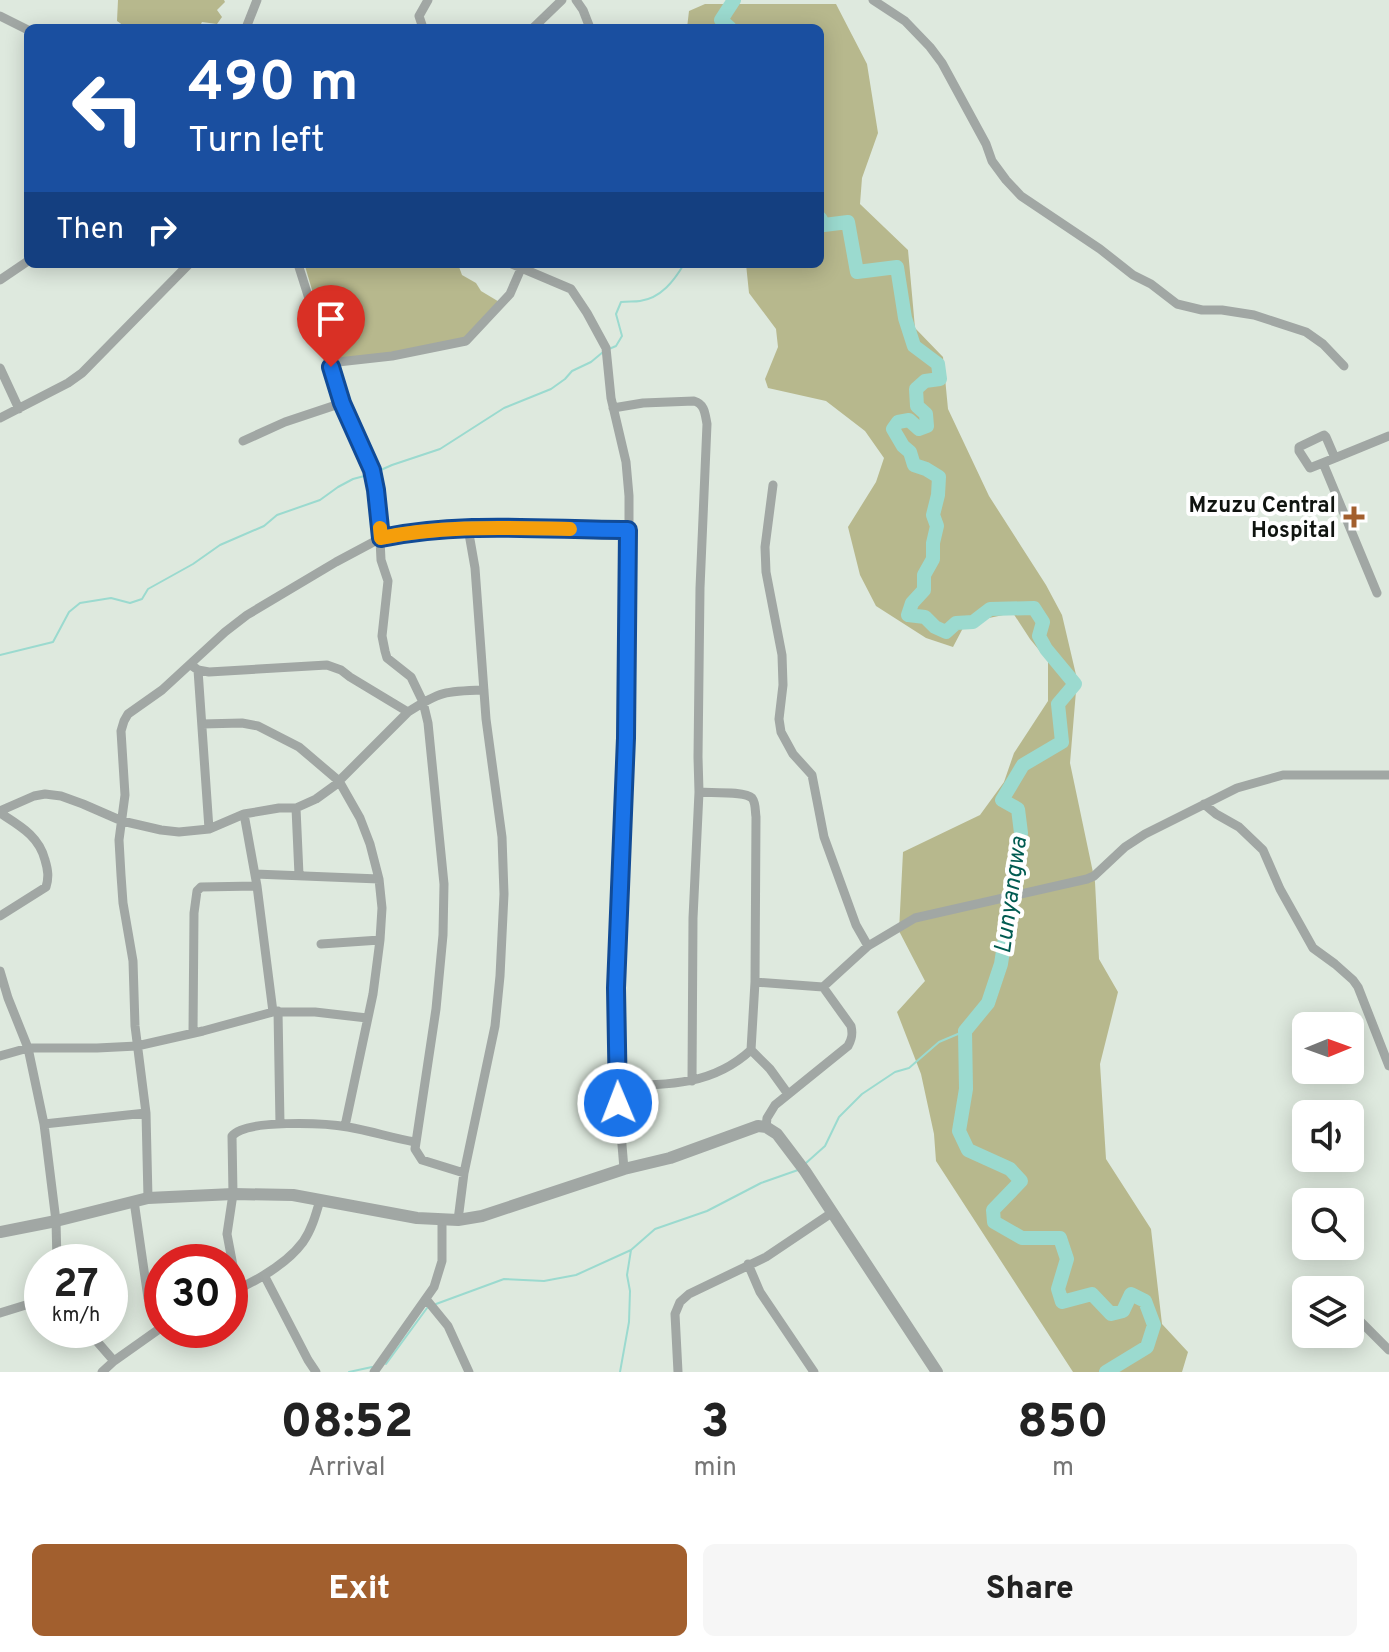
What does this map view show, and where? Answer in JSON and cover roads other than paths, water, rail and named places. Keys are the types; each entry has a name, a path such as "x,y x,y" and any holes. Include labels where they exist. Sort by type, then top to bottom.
{"street":[{"path":"248,24 257,0"},
{"path":"422,24 419,16 428,0"},
{"path":"537,24 562,0"},
{"path":"576,0 588,24"},
{"path":"873,0 905,21 930,47 981,134 992,161 1021,196 1177,304 1202,310 1254,315 1306,332 1344,366"},
{"path":"0,16 24,28"},
{"path":"0,280 24,264"},
{"path":"0,418 82,373 185,268"},
{"path":"299,268 342,403 373,473 381,560 388,581 382,636 385,651 387,658 411,677 423,702 432,745 444,884 443,935 436,1009 415,1149 422,1160 464,1173"},
{"path":"329,363 392,356 466,341 510,294 518,268"},
{"path":"523,268 574,291 606,350 613,408 626,462 629,496 626,738 616,988 617,1085 624,1169"},
{"path":"0,368 19,409"},
{"path":"613,408 694,401 705,410 692,1081"},
{"path":"243,441 285,422 342,403"},
{"path":"1335,458 1324,435 1299,447 1308,467 1323,463 1389,436"},
{"path":"1323,463 1377,593"},
{"path":"773,485 765,560 781,640 781,732 793,754 812,775 824,837 856,925 868,946"},
{"path":"144,1244 141,1200 146,1113 119,840 125,795 121,731 128,714 194,668 225,632 247,615 381,538 468,528 628,530"},
{"path":"458,1220 464,1173 495,1026 504,894 502,837 492,771 475,568 468,528"},
{"path":"194,668 209,672 327,665 341,670 408,712"},
{"path":"194,668 202,724 209,829"},
{"path":"0,916 46,887 48,875 42,848 35,837 0,812 34,796 61,796 122,821 161,830 209,829 244,814 306,805 339,781 408,712 423,702 446,691 484,690"},
{"path":"202,724 242,723 258,726 299,747 339,781 360,818 370,844 379,879 382,908 380,940 373,994 345,1126"},
{"path":"755,982 823,987 868,946 915,918 1087,879 1145,834 1237,788 1283,775 1389,775"},
{"path":"617,1085 669,1085 692,1081 725,1069 751,1050 755,982 754,801 744,794 699,792"},
{"path":"1204,804 1239,827 1263,850 1280,889 1313,948 1358,987 1389,1066"},
{"path":"296,808 299,875"},
{"path":"244,814 276,1012 280,1124"},
{"path":"255,874 379,879"},
{"path":"193,1033 197,891 201,887 257,886"},
{"path":"321,944 380,940"},
{"path":"0,971 28,1048 44,1124 57,1244"},
{"path":"766,1127 770,1111 848,1046 852,1039 851,1026 823,987"},
{"path":"0,1056 28,1048 137,1046 276,1012 315,1012 367,1018"},
{"path":"751,1050 788,1094"},
{"path":"44,1124 146,1113"},
{"path":"229,1244 227,1234 233,1194 232,1136 236,1131 280,1124 345,1126 415,1142"},
{"path":"0,1232 141,1200 233,1194 293,1195 417,1218 458,1220 482,1216 624,1169 670,1158 750,1128 766,1127 781,1139 833,1212 937,1372"},
{"path":"248,1284 288,1257 303,1242 320,1200"},
{"path":"678,1372 675,1314 680,1302 689,1294 766,1257 833,1212"},
{"path":"374,1372 434,1287 442,1261 442,1220"},
{"path":"748,1264 760,1292 814,1372"},
{"path":"264,1275 316,1372"},
{"path":"426,1299 448,1326 469,1372"},
{"path":"0,1313 24,1306"},
{"path":"1364,1325 1389,1350"},
{"path":"102,1372 144,1338"},
{"path":"103,1348 114,1361"}],"waterway":[{"name":"Lunyangwa","path":"726,24 721,20 734,0"},
{"name":"Lunyangwa","path":"824,225 848,222 857,272 897,267 905,318 914,346 938,364 940,379 925,381 916,389 917,406 926,414 927,426 919,429 909,420 898,422 893,429 910,452 914,465 939,477 933,515 937,526 933,559 924,575 924,590 912,603 908,615 925,617 946,632 956,623 973,622 990,609 1034,608 1043,622 1039,636 1046,649 1075,684 1058,704 1062,742 1023,765 1002,800 1018,809 1021,833 1001,964 988,1003 965,1031 966,1089 959,1131 968,1150 1010,1169 1021,1181 993,1210 994,1222 1022,1238 1060,1238 1067,1259 1058,1289 1062,1302 1092,1294 1111,1314 1123,1311 1131,1294 1145,1301 1154,1325 1147,1347 1106,1372"},
{"path":"609,349 616,346 622,336 616,314 621,302 640,301 654,296 671,282 681,268"},
{"path":"374,473 440,449 504,408 551,389 572,371 603,352"},
{"path":"0,655 53,642 69,612 80,603 111,598 130,603 142,599 148,589 220,545 264,526 277,515 320,500 353,479 368,475"},
{"path":"806,1163 825,1146 839,1117 862,1094 895,1072 909,1068 939,1042 965,1031"},
{"path":"620,1372 629,1322 627,1275 631,1250 655,1229 707,1211 761,1183 798,1170"},
{"path":"436,1304 504,1279 544,1281 576,1275 631,1250"},
{"path":"386,1364 427,1308"},
{"path":"349,1372 372,1367"}],"place":[{"name":"Mzuzu Central Hospital","path":"1354,517"}]}
